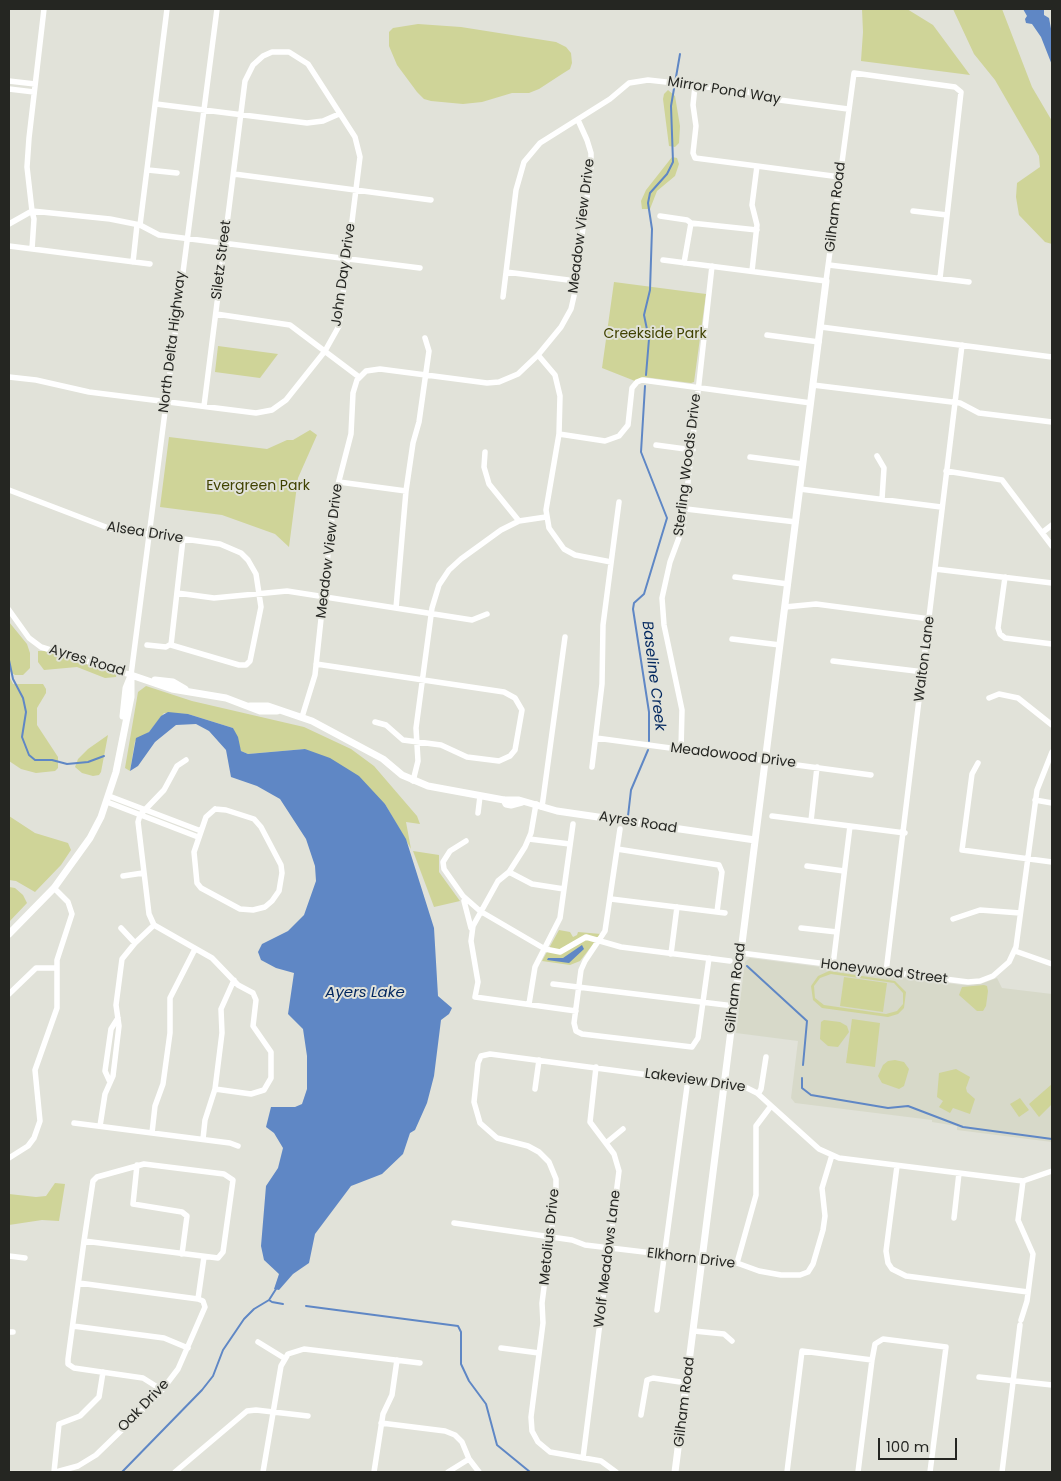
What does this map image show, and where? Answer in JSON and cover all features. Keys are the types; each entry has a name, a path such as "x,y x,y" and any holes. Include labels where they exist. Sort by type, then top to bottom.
{"street":[{"path":"32,249 34,219 27,167 44,9 39,9"},
{"path":"133,262 148,170 167,9"},
{"name":"North Delta Highway","path":"9,934 54,888 90,838 108,799 116,772 130,697 131,674 148,534 217,9"},
{"name":"John Day Drive","path":"9,377 80,390 256,413 272,410 286,400 324,351 339,326 360,151 355,137 308,64 296,55 282,51 263,56 249,70 245,81 241,114"},
{"name":"Gilham Road","path":"676,1472 820,327 854,73 955,87 961,92 947,215"},
{"name":"Mirror Pond Way","path":"502,297 516,190 524,162 540,143 578,120 629,83 648,80 671,82 748,92 772,99 848,109"},
{"path":"9,81 35,84"},
{"path":"695,86 693,105 696,126 693,153 695,158 840,177"},
{"path":"9,89 34,92"},
{"path":"156,104 307,123 323,121 339,114"},
{"name":"Siletz Street","path":"204,406 241,114"},
{"name":"Meadow View Drive","path":"302,717 316,664 331,526 339,482 352,434 354,388 359,377 371,369 499,382 518,374 558,332 568,315 576,281 591,160 587,140 578,120"},
{"path":"752,271 757,230 752,208 757,166"},
{"path":"148,170 177,173"},
{"path":"234,174 431,200"},
{"path":"9,224 32,211 110,219 138,225 159,235 420,268"},
{"path":"913,211 947,215 940,278"},
{"path":"660,216 687,220 691,223 757,230"},
{"path":"684,263 691,223"},
{"path":"9,246 150,264"},
{"path":"663,260 826,281"},
{"path":"829,265 969,282"},
{"name":"Sterling Woods Drive","path":"681,750 682,710 664,625 662,598 670,562 683,527 686,509 712,266"},
{"path":"506,272 576,281"},
{"path":"216,314 283,322 359,377"},
{"path":"820,327 1052,357"},
{"path":"767,335 819,342"},
{"path":"396,608 406,491 429,352 425,338"},
{"name":"Walton Lane","path":"886,972 905,833 941,507 962,346"},
{"path":"538,355 555,375 559,385 559,434 546,516 549,528 564,549 580,557 611,562"},
{"path":"559,434 605,441 620,436 628,425 634,385 640,381 811,403"},
{"path":"813,385 964,404 979,413 1052,422"},
{"path":"656,445 693,450"},
{"path":"485,452 484,467 489,484 518,521"},
{"path":"877,456 884,468 882,499"},
{"path":"750,457 803,464"},
{"path":"946,471 1002,480 1052,546"},
{"path":"339,482 406,491"},
{"path":"800,489 941,507"},
{"name":"Alsea Drive","path":"9,490 111,529 220,544 240,553 254,569 260,593 260,613 250,660 246,665 239,665 174,648 171,644"},
{"path":"592,767 602,684 603,625 619,502"},
{"path":"686,509 796,522"},
{"path":"413,781 418,761 416,742 422,681 436,592 449,570 501,530 518,521 546,516"},
{"path":"1043,532 1052,525"},
{"path":"147,645 166,646 171,644 183,539"},
{"path":"935,569 1052,583"},
{"path":"735,577 788,584"},
{"path":"1005,577 998,628 1000,634 1006,638 1052,644"},
{"path":"176,593 214,598 287,591 472,620 487,614"},
{"path":"785,607 816,604 930,619"},
{"name":"Ayres Road","path":"9,610 30,638 41,647 151,680 173,682 187,690 250,706 268,706 302,717 345,738 379,759 380,763 392,771 397,771 413,781 480,796 504,800 508,798 557,811 755,840"},
{"path":"471,932 480,911 498,882 509,872 529,839 539,806 565,637"},
{"path":"732,639 780,645"},
{"path":"833,661 924,672"},
{"path":"316,664 508,693 518,702 522,710 516,750 510,756 500,761 467,757 441,745 400,738 386,725 375,722"},
{"path":"989,698 1001,694 1018,698 1052,725"},
{"name":"Meadowood Drive","path":"596,738 871,774"},
{"path":"1052,752 1039,780 1035,800 1015,952 1052,964"},
{"path":"186,760 179,764 167,786 140,816 137,828 148,910 154,925 214,960 234,980 253,993 256,998 254,1026 270,1049 271,1078 267,1087 257,1093 215,1089"},
{"path":"978,763 972,774 962,850 1052,862"},
{"path":"810,821 817,767"},
{"path":"478,813 480,796"},
{"path":"108,799 146,810 200,834"},
{"path":"108,799 140,816 200,834"},
{"path":"1035,800 1052,803"},
{"path":"218,809 258,823 282,869 281,885 272,901 259,909 240,909 200,886 197,881 193,855 200,834 208,815 218,809"},
{"path":"772,816 905,833"},
{"path":"529,1004 534,971 560,918 573,824"},
{"path":"833,965 850,826"},
{"path":"620,829 605,931 583,964 576,1011 576,1031 582,1034 692,1047 697,1041 709,958"},
{"path":"529,839 570,844"},
{"path":"466,841 450,851 443,862 444,870 463,896 480,911 545,949 560,952 586,937 622,947 730,961"},
{"path":"617,849 719,865 722,872 717,912"},
{"path":"807,866 844,871"},
{"path":"509,872 532,884 564,889"},
{"path":"123,876 143,873"},
{"path":"9,1158 28,1146 40,1124 35,1070 57,1005 56,968 72,914 68,902 54,888"},
{"path":"463,896 477,970 476,997 576,1011"},
{"path":"611,899 725,913"},
{"path":"671,954 676,907"},
{"path":"952,919 980,910 1020,913"},
{"path":"100,1126 104,1098 113,1076 119,1028 116,1005 122,962 135,943 154,925"},
{"path":"121,928 135,943"},
{"path":"801,928 837,932"},
{"path":"152,1132 154,1110 164,1080 170,1033 170,998 195,949"},
{"name":"Honeywood Street","path":"741,953 974,982 998,972 1009,962 1015,952"},
{"path":"9,994 36,968 56,968"},
{"path":"203,1139 206,1120 215,1089 222,1035 221,1009 234,980"},
{"path":"553,984 734,1006"},
{"name":"Lakeview Drive","path":"490,1054 747,1088 758,1094 819,1149 832,1156 1022,1181 1052,1171"},
{"name":"Metolius Drive","path":"490,1054 481,1056 478,1061 474,1099 480,1123 491,1135 501,1140 533,1148 549,1162 557,1186 531,1417 533,1434 538,1442 550,1452 601,1461 616,1472"},
{"path":"758,1094 761,1089 766,1057"},
{"path":"535,1089 539,1060"},
{"name":"Wolf Meadows Lane","path":"583,1458 619,1171 616,1158 590,1122 596,1067"},
{"path":"657,1310 688,1079"},
{"path":"737,1263 756,1195 756,1126 771,1106"},
{"path":"74,1123 203,1139 238,1146"},
{"path":"606,1143 623,1130"},
{"name":"Elkhorn Drive","path":"454,1223 609,1248 737,1263 759,1271 794,1276 809,1273 816,1259 824,1226 822,1188 832,1156"},
{"path":"84,1241 218,1258 223,1254 234,1184 232,1178 146,1164 97,1177 93,1182 84,1241 79,1283 72,1326 68,1362 74,1368 146,1379 162,1390"},
{"path":"137,1165 132,1204 182,1212 187,1216 182,1254"},
{"path":"897,1166 886,1251 888,1263 892,1269 906,1276 1028,1292"},
{"path":"954,1218 959,1174"},
{"path":"1002,1472 1021,1323 1028,1292 1033,1254 1018,1220 1022,1181"},
{"path":"9,1256 25,1258"},
{"name":"Oak Drive","path":"55,1472 78,1466 92,1458 162,1390 180,1367 205,1307 203,1301 198,1299 204,1257"},
{"path":"79,1283 198,1299"},
{"path":"72,1326 164,1338 188,1348"},
{"path":"694,1331 724,1334 732,1341"},
{"path":"858,1472 872,1360 875,1344 880,1339 946,1347 930,1472"},
{"path":"258,1342 284,1358"},
{"path":"502,1348 539,1353"},
{"path":"262,1472 284,1358 291,1352 304,1349 420,1363"},
{"path":"787,1472 802,1351 872,1360"},
{"path":"374,1472 381,1423 392,1395 397,1360"},
{"path":"55,1472 59,1424 80,1416 99,1397 103,1372"},
{"path":"978,1377 1052,1385"},
{"path":"641,1416 647,1380 653,1378 687,1383"},
{"path":"179,1471 242,1413 252,1410 308,1416"},
{"path":"381,1423 451,1433 462,1442 469,1459 479,1472"},
{"path":"448,1472 469,1459"}],"shaded area":[{"path":"750,958 962,985 981,984 997,978 1002,988 1052,994 1052,1142 957,1130 957,1126 932,1122 932,1120 795,1103 791,1098 798,1041 736,1033 745,962"}],"green space":[{"path":"862,9 907,9 933,25 970,75 861,61"},
{"path":"953,9 1002,9 1032,87 1052,121 1052,244 1045,242 1019,215 1016,197 1017,183 1040,167 1039,156 995,80 974,54"},
{"path":"418,24 461,27 556,42 566,47 571,53 572,63 570,69 539,89 529,93 512,93 482,102 463,104 431,101 424,99 417,92 397,65 389,46 389,32 393,28"},
{"path":"668,90 675,96 680,126 679,143 675,147 669,146 663,99 664,94"},
{"path":"672,157 677,158 679,164 675,176 657,191 650,209 642,209 641,201 646,190"},
{"name":"Creekside Park","path":"614,282 706,294 694,382 644,377 635,381 602,368"},
{"path":"218,346 278,354 260,378 215,372"},
{"name":"Evergreen Park","path":"310,430 317,435 298,478 289,547 275,534 222,515 160,507 169,437 267,449 287,440 293,440"},
{"path":"9,622 27,644 30,653 30,668 23,675 15,675 9,671"},
{"path":"38,651 46,651 117,672 116,677 105,678 77,667 44,670 38,662"},
{"path":"9,676 13,684 43,684 46,689 46,693 37,708 37,725 58,757 58,768 55,771 36,773 21,769 9,761"},
{"path":"146,686 192,701 304,727 351,749 374,766 417,816 420,824 406,822 411,849 385,804 305,749 248,754 241,751 233,728 188,714 164,713 149,732 135,741 130,771 125,768 138,692"},
{"path":"108,735 99,775 93,776 82,773 75,767 78,759 88,749"},
{"path":"9,816 35,833 68,843 71,850 61,865 35,892 16,881 9,880"},
{"path":"413,851 439,855 439,872 460,901 434,907"},
{"path":"9,887 15,888 23,895 27,903 9,922"},
{"path":"559,930 570,932 573,937 578,932 601,934 580,961 570,965 542,961"},
{"path":"829,971 895,981 906,992 904,1008 898,1014 888,1017 822,1008 813,1000 811,986 818,976","holes":["831,974 894,983 903,993 903,1004 897,1011 886,1014 824,1005 815,998 814,986 820,978"]},
{"path":"844,977 887,983 883,1012 840,1006"},
{"path":"987,986 988,991 986,1006 983,1011 977,1011 959,995 962,987"},
{"path":"852,1019 880,1023 875,1067 846,1063"},
{"path":"824,1020 840,1022 847,1026 849,1032 838,1047 828,1046 820,1039 821,1022"},
{"path":"888,1061 904,1062 909,1069 904,1086 899,1089 882,1083 878,1076 883,1065"},
{"path":"956,1069 970,1077 966,1088 967,1092 975,1099 970,1114 953,1108 950,1113 939,1107 943,1101 937,1097 939,1073"},
{"path":"1052,1084 1052,1104 1039,1117 1029,1104"},
{"path":"1020,1098 1029,1110 1019,1117 1010,1104"},
{"path":"55,1183 65,1184 59,1221 42,1220 9,1225 9,1194 36,1197 46,1196"}],"water":[{"path":"1023,9 1044,9 1044,15 1049,18 1052,34 1052,65 1041,37 1032,24 1026,23 1025,19 1027,16"},
{"name":"Ayers Lake","path":"168,712 188,714 233,728 238,737 241,751 248,754 305,749 330,758 359,776 385,804 406,839 434,928 438,996 452,1008 449,1014 441,1020 434,1076 427,1103 415,1130 410,1133 403,1154 382,1174 351,1186 315,1234 309,1263 293,1274 279,1290 274,1289 279,1274 264,1260 261,1246 266,1186 278,1168 283,1148 274,1133 266,1127 271,1107 295,1107 302,1104 307,1089 307,1056 303,1029 288,1014 294,973 276,968 261,960 258,952 262,944 288,931 304,915 316,881 315,866 306,839 280,799 257,786 231,777 226,750 209,731 196,724 176,725 155,742 138,766 130,771 136,738 149,732 161,716"},
{"path":"582,945 584,949 569,963 547,960 548,958 563,958"}],"waterway":[{"name":"Baseline Creek","path":"646,375 649,339 644,315 650,290 652,229 648,203 650,193 667,174 673,162 671,106 680,54"},
{"name":"Baseline Creek","path":"645,386 641,452 667,518 644,594 634,603 633,609 649,712 649,741"},
{"path":"9,660 13,679 23,698 26,712 22,737 29,755 35,760 52,760 67,764 88,762 104,756"},
{"name":"Baseline Creek","path":"628,816 631,790 648,750"},
{"name":"Baseline Creek","path":"747,966 807,1021 803,1065"},
{"name":"Baseline Creek","path":"802,1078 802,1088 811,1095 888,1108 908,1106 963,1127 1052,1139"},
{"path":"276,1289 269,1300 283,1304"},
{"path":"122,1472 202,1390 213,1376 223,1350 244,1319 254,1309 269,1300"},
{"path":"306,1306 458,1326 461,1332 461,1364 469,1381 486,1404 497,1445 530,1472"}]}
